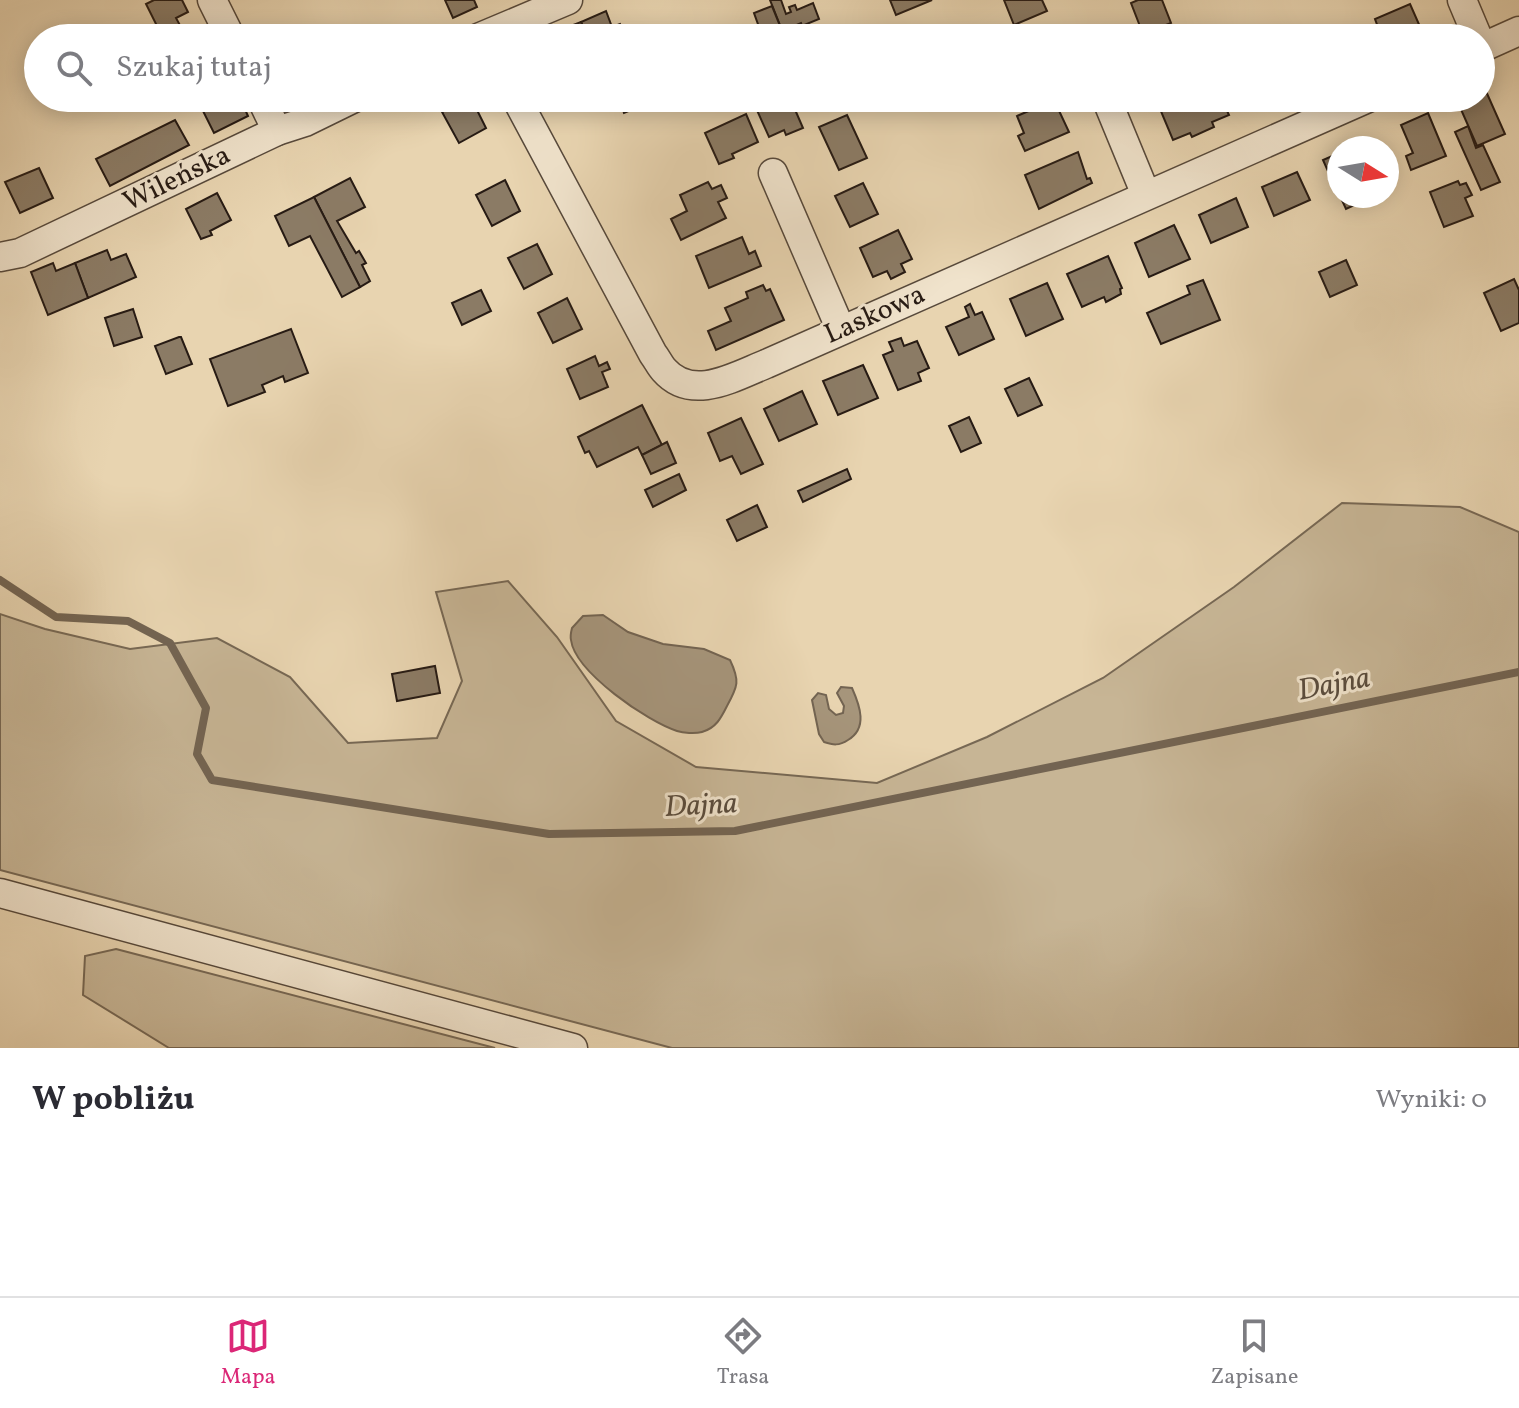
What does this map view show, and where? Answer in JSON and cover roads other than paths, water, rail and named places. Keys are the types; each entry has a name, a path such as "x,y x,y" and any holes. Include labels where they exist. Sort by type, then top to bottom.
{"street":[{"path":"212,0 224,24"},
{"path":"512,24 568,0"},
{"path":"1462,0 1472,24"},
{"path":"1495,39 1519,31"},
{"path":"268,112 277,131"},
{"name":"Wileńska","path":"0,257 20,253 277,131 325,112"},
{"name":"Laskowa","path":"523,112 653,354 665,372 679,381 698,387 718,383 766,364 1336,112"},
{"path":"1112,112 1146,195"},
{"path":"773,173 841,330"},
{"path":"0,893 573,1048"}],"waterway":[{"name":"Dajna","path":"0,580 56,617 128,621 170,643 206,708 197,754 212,780 549,834 735,831 1519,672"}]}
